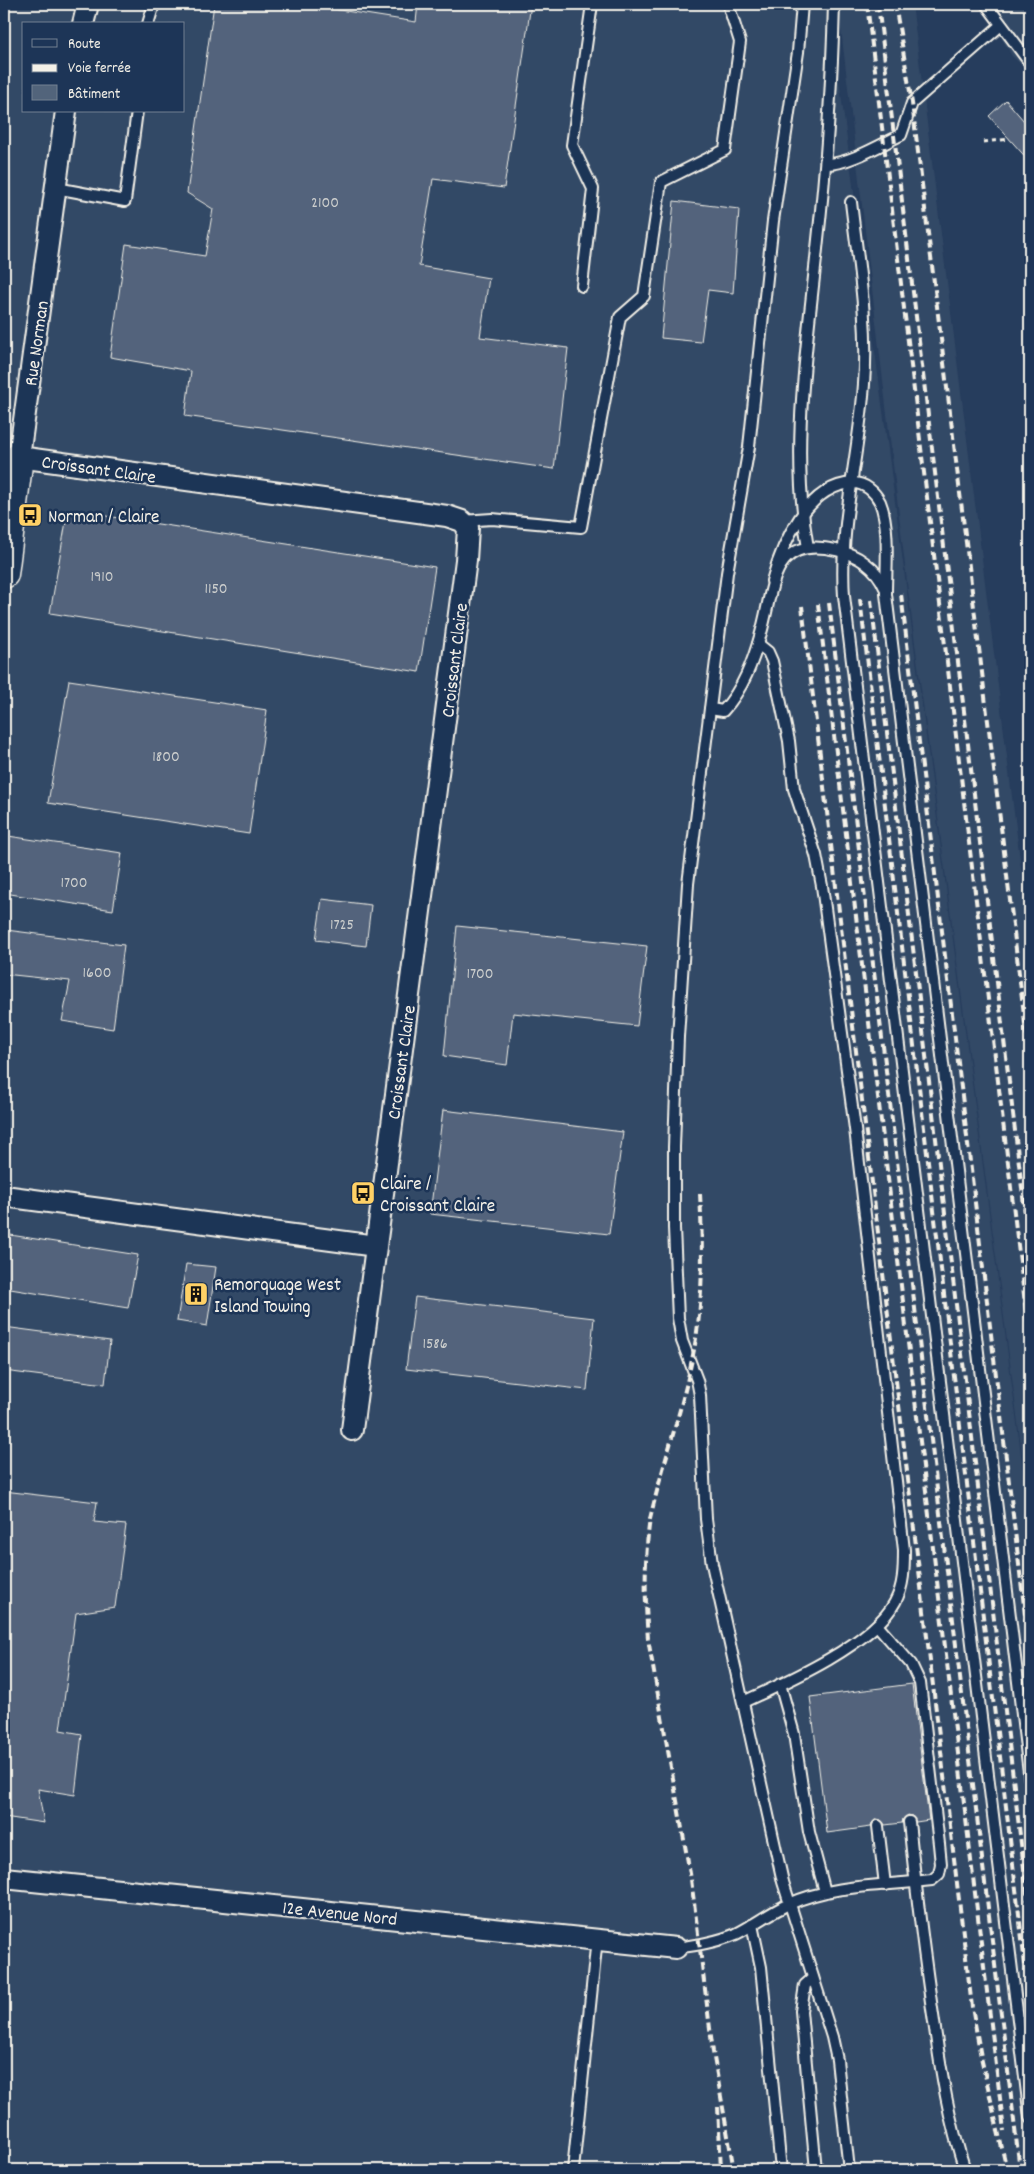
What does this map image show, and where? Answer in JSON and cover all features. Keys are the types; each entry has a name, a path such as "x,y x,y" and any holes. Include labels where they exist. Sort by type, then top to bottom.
{"street":[{"path":"84,22 88,4"},
{"name":"Rue Norman","path":"4,574 66,112"},
{"name":"Croissant Claire","path":"19,457 441,515 462,521 468,528 468,545 352,1430"},
{"path":"4,1196 376,1246"},
{"name":"12e Avenue Nord","path":"4,1878 597,1938 676,1948"}],"lane":[{"path":"149,22 154,4"},
{"path":"582,286 593,190 572,145 592,4"},
{"path":"462,521 492,519 581,527 620,316 644,296 661,182 725,150 740,42 728,4"},
{"path":"802,4 792,91 773,221 749,447 727,574 688,884 678,1037 674,1147 676,1289 682,1341 697,1380 700,1394 706,1519 712,1564 790,1904 837,2060 849,2170"},
{"path":"808,548 803,513 801,462 803,400 832,93 834,4"},
{"path":"986,4 1030,63"},
{"path":"826,164 840,162 901,135 912,103 1001,25"},
{"path":"56,188 125,201 137,112"},
{"path":"851,202 866,333 862,408 843,551 844,596 1030,2118"},
{"path":"710,709 723,711 732,701 749,672 781,552 803,513 822,496 843,484 852,483 869,488 880,502 885,529 886,594 1030,1781"},
{"path":"772,581 785,558 793,553 808,548 827,548 843,551 862,560 877,574 886,594"},
{"path":"743,1702 844,1649 877,1625 888,1613 899,1592 904,1568 904,1542 855,1129 819,868 794,789 789,741 772,661 768,652 758,644"},
{"path":"676,1948 718,1941 790,1904 825,1892 937,1878 941,1864 920,1683 911,1664 877,1625"},
{"path":"780,1684 794,1734 809,1832 825,1892"},
{"path":"909,1822 926,1968 943,2080 949,2112 965,2170"},
{"path":"878,1826 884,1885"},
{"path":"752,1924 761,1967 780,2170"},
{"path":"573,2170 597,1938"},
{"path":"813,1978 805,1985 801,2011 816,2170"}],"path":[{"path":"983,142 1010,139"}],"shaded area":[{"path":"5,4 829,4 1030,1522 1030,2170 4,2170"},
{"path":"838,4 912,4 1030,939 1030,1514 908,590"},
{"path":"982,4 1030,4 1030,73 1012,56"}],"building":[{"path":"214,4 301,4 416,22 418,4 531,4 504,188 433,179 419,266 489,278 480,337 568,348 554,469 185,416 191,371 110,357 126,244 205,256 213,209 187,193"},
{"path":"1006,100 1030,128 1030,162 989,116"},
{"path":"674,201 739,209 733,293 708,290 701,342 661,338"},
{"path":"68,510 435,567 419,672 50,613"},
{"path":"69,680 267,710 249,834 48,803"},
{"path":"8,836 122,853 113,910 4,893 4,866"},
{"path":"322,899 371,905 366,946 316,940"},
{"path":"457,926 647,946 637,1026 513,1013 507,1065 444,1056"},
{"path":"6,930 124,945 113,1029 62,1021 70,981 4,974"},
{"path":"443,1110 623,1132 609,1234 430,1214"},
{"path":"4,1234 138,1255 128,1308 4,1288"},
{"name":"Remorquage West Island Towing","path":"186,1264 216,1267 207,1326 177,1321"},
{"path":"415,1297 594,1318 587,1390 406,1369"},
{"path":"4,1327 110,1341 105,1384 4,1371"},
{"path":"4,1491 97,1502 94,1522 126,1525 115,1607 76,1613 60,1730 82,1734 75,1795 38,1789 44,1823 4,1817"},
{"path":"912,1684 929,1820 916,1822 912,1816 908,1815 903,1819 902,1823 885,1825 881,1820 877,1819 872,1823 871,1827 827,1833 810,1697"}],"railway":[{"path":"867,4 1030,1344"},
{"path":"878,4 1030,1254"},
{"path":"895,4 912,103 1030,1063"},
{"path":"901,594 1030,1655"},
{"path":"860,599 1030,2005"},
{"path":"871,600 1030,1918"},
{"path":"829,603 1020,2170"},
{"path":"818,604 1004,2131"},
{"path":"802,606 972,2007 981,2057 1007,2170"},
{"path":"700,1194 702,1279 698,1322 687,1384 650,1519 646,1564 646,1609 648,1639 691,1879 713,2052 734,2170"},
{"path":"718,2107 721,2170"}],"place":[{"name":"Norman / Claire","path":"30,515"},
{"name":"Claire / Croissant Claire","path":"363,1193"},
{"name":"Remorquage West Island Towing","path":"196,1294"}]}
